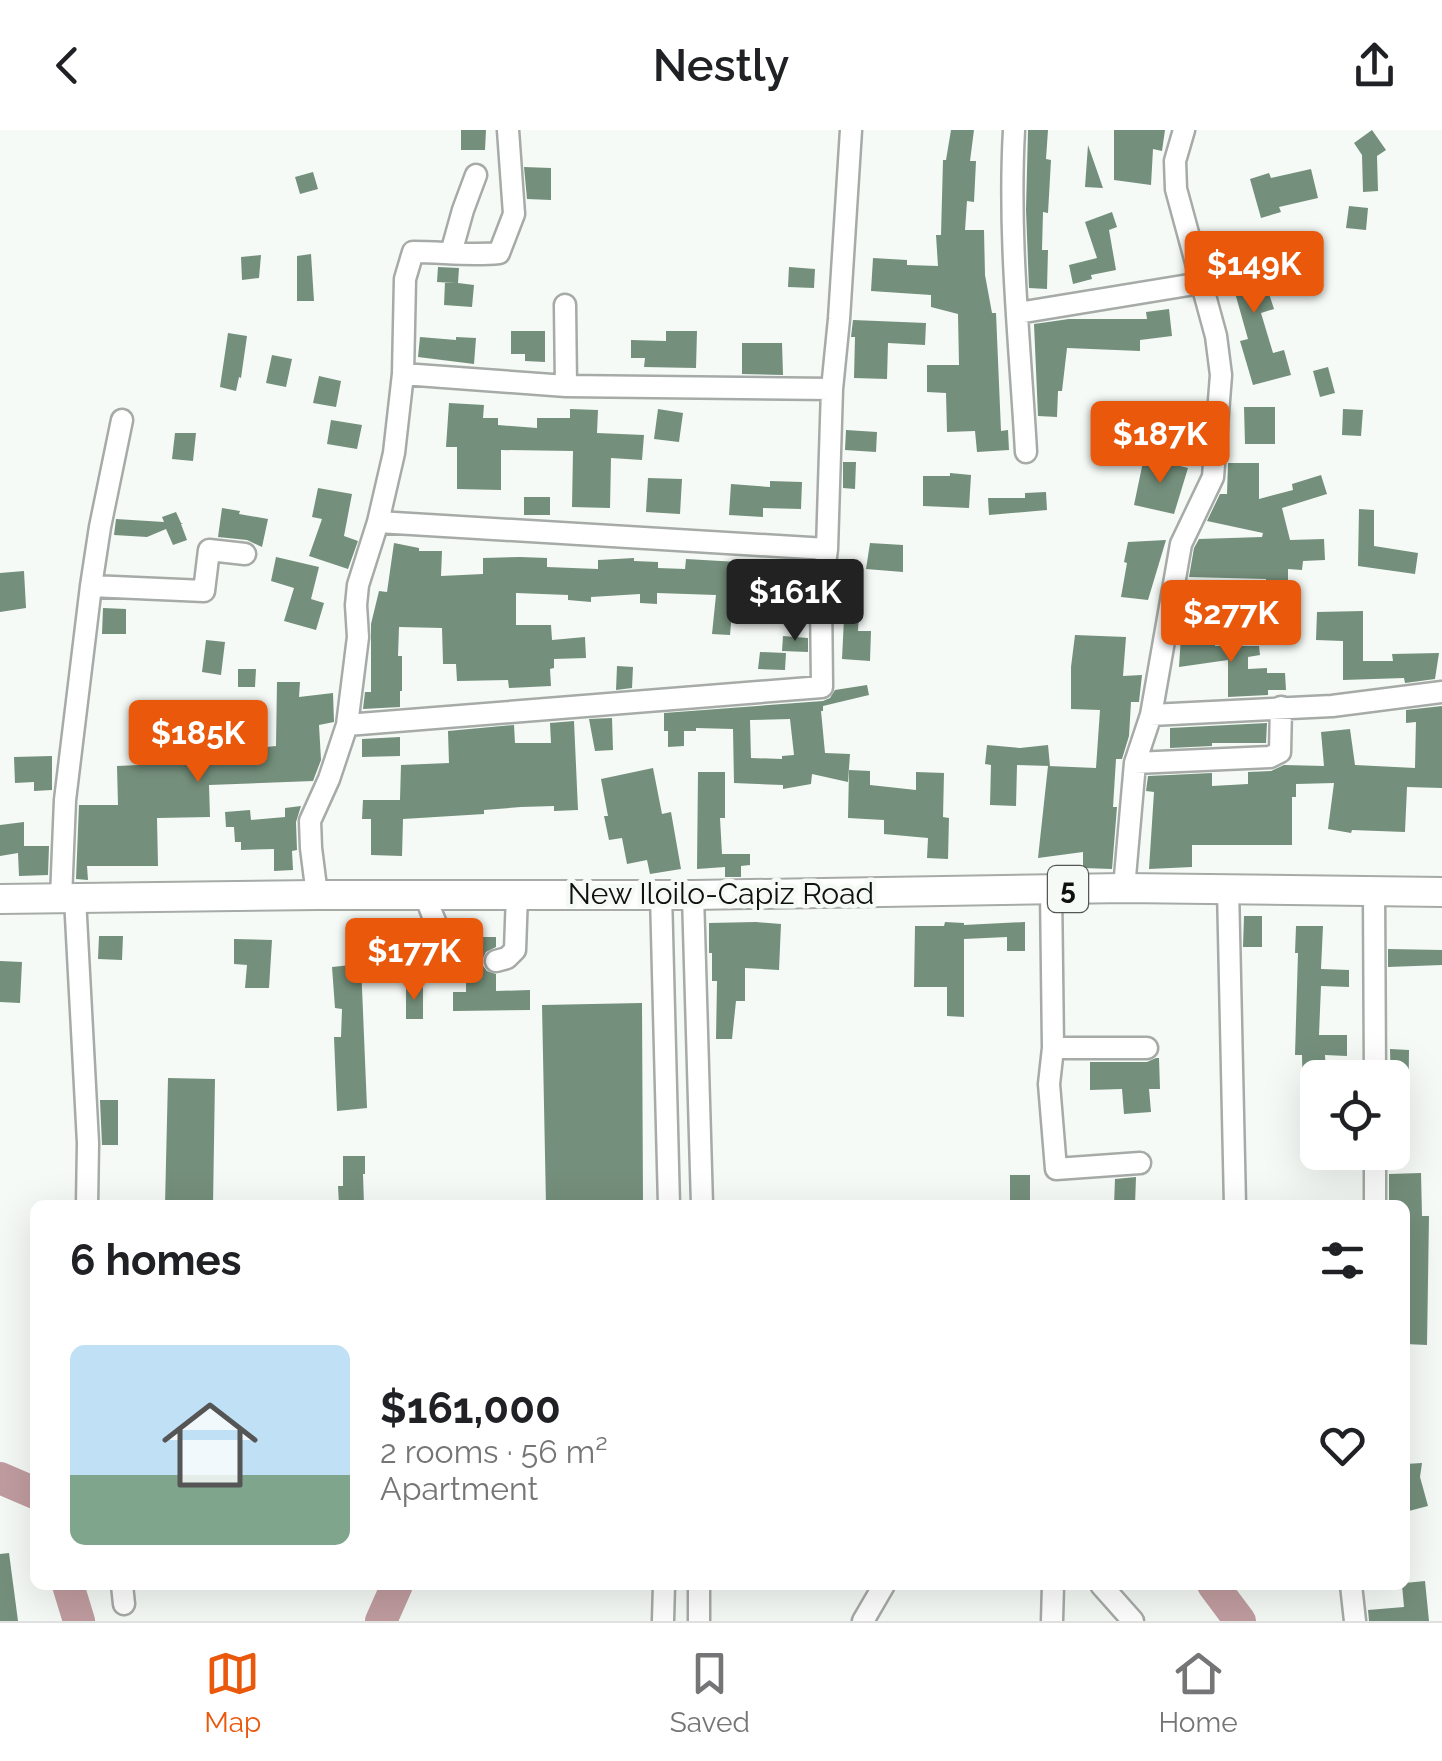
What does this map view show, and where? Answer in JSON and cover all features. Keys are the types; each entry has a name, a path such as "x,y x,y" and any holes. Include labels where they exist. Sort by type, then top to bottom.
{"highway":[{"name":"New Iloilo-Capiz Road","path":"0,899 1124,888 1442,892"}],"street":[{"path":"316,895 310,822 347,726 358,637 358,586 394,453 403,374 404,279 413,252 469,256 499,253 514,214 508,130"},
{"path":"347,726 822,687 820,596 827,548 832,389 851,130"},
{"path":"1014,130 1013,276 1026,452"},
{"path":"1124,888 1136,762 1152,715 1181,544 1213,477 1221,375 1216,336 1176,190 1176,161 1184,130"},
{"path":"451,253 476,176"},
{"path":"1018,313 1201,283"},
{"path":"566,304 566,386"},
{"path":"403,374 566,386 832,389"},
{"path":"87,1200 88,1142 68,898 65,800 100,526 122,420"},
{"path":"378,522 827,548"},
{"path":"91,586 204,592 209,550 245,554"},
{"path":"1152,715 1332,706 1442,692"},
{"path":"1136,762 1270,758 1280,752 1281,707"},
{"path":"1228,888 1235,1200"},
{"path":"1051,889 1053,1048 1049,1084 1056,1169 1140,1163"},
{"path":"1374,891 1375,1060"},
{"path":"425,894 434,922 453,951 466,961"},
{"path":"496,961 514,950 517,894"},
{"path":"661,894 669,1200"},
{"path":"693,895 702,1200"},
{"path":"1053,1048 1147,1048"},
{"path":"1375,1170 1375,1200"},
{"path":"663,1621 664,1590"},
{"path":"699,1621 700,1590"},
{"path":"863,1621 881,1590"},
{"path":"1052,1621 1053,1590"},
{"path":"1105,1590 1133,1621"},
{"path":"1352,1590 1355,1621"}],"building":[{"path":"461,130 486,130 485,150 461,150"},
{"path":"951,130 974,130 970,161 976,161 974,202 967,201 965,230 984,230 985,275 992,313 996,313 1001,431 1008,430 1009,450 977,452 975,431 947,432 946,393 927,392 927,365 959,365 958,314 931,307 931,295 871,291 873,258 938,266 936,235 941,235 943,160"},
{"path":"1028,130 1048,130 1046,159 1051,160 1042,250 1048,250 1047,289 1029,288"},
{"path":"1114,130 1165,130 1162,151 1153,149 1151,185 1114,180"},
{"path":"1372,130 1386,150 1377,156 1378,191 1363,192 1362,155 1354,143"},
{"path":"1088,145 1103,188 1085,187"},
{"path":"524,167 551,168 551,200 527,199"},
{"path":"1311,169 1318,198 1279,207 1281,212 1261,218 1250,179"},
{"path":"313,172 318,189 300,194 295,177"},
{"path":"1349,206 1368,208 1366,230 1346,228"},
{"path":"1112,212 1117,227 1109,230 1116,270 1073,284 1069,265 1097,258 1085,222"},
{"path":"1230,248 1234,258 1255,251 1274,309 1261,313 1273,353 1284,350 1291,375 1253,385 1240,341 1248,339 1228,268 1221,272 1214,254"},
{"path":"311,254 314,301 297,301 297,256"},
{"path":"261,255 259,278 242,280 241,257"},
{"path":"438,267 459,268 458,283 474,285 472,307 444,305 445,282 437,282"},
{"path":"789,267 815,269 814,288 788,287"},
{"path":"1169,309 1172,336 1140,340 1140,351 1067,348 1057,417 1038,416 1034,324 1069,319 1147,319 1146,312"},
{"path":"853,320 926,323 925,345 888,343 887,379 854,378"},
{"path":"511,331 545,331 545,362 525,361 525,354 511,354"},
{"path":"666,331 697,331 696,368 644,367 645,358 631,358 631,340 666,341"},
{"path":"228,333 247,336 236,391 220,387"},
{"path":"420,337 476,338 474,364 418,357"},
{"path":"742,343 782,343 783,375 742,374"},
{"path":"272,355 292,359 286,387 266,383"},
{"path":"1328,367 1335,393 1320,397 1313,371"},
{"path":"319,376 341,381 336,407 313,403"},
{"path":"449,403 484,405 483,418 498,418 498,425 537,428 537,418 570,418 570,409 598,410 597,433 644,435 642,460 611,458 610,508 572,507 573,451 501,450 501,490 457,489 457,447 446,447"},
{"path":"1244,407 1275,407 1275,444 1245,444"},
{"path":"658,409 683,413 679,442 654,439"},
{"path":"1343,409 1363,410 1361,436 1342,435"},
{"path":"331,420 362,425 357,449 327,444"},
{"path":"846,430 877,432 876,452 845,450"},
{"path":"175,433 196,433 193,461 172,459"},
{"path":"1144,457 1188,468 1174,514 1134,505"},
{"path":"843,462 856,462 855,489 843,488"},
{"path":"1228,463 1259,463 1259,499 1293,490 1292,484 1321,475 1327,494 1282,508 1290,540 1324,539 1325,560 1303,561 1302,570 1288,569 1288,599 1266,604 1266,579 1189,577 1199,539 1262,537 1263,533 1207,521 1220,494 1227,494"},
{"path":"971,475 969,508 923,506 923,476"},
{"path":"648,478 682,479 680,514 646,512"},
{"path":"770,481 802,482 801,509 763,508 763,517 729,515 731,484 770,487"},
{"path":"318,488 352,494 344,536 358,541 348,569 309,556 322,519 312,517"},
{"path":"1046,492 1047,510 989,515 988,498 1025,498 1025,493"},
{"path":"524,497 550,497 550,515 524,515"},
{"path":"222,508 268,519 262,547 247,540 218,537"},
{"path":"1359,509 1374,510 1374,546 1418,553 1415,574 1358,566"},
{"path":"176,512 187,540 173,545 166,529 147,537 114,535 116,519 164,522 162,517"},
{"path":"1166,540 1148,600 1121,597 1128,542"},
{"path":"394,543 419,551 442,551 441,576 483,574 483,558 547,558 547,567 598,569 598,560 634,558 658,562 658,568 685,569 686,559 809,566 807,604 733,600 730,635 712,634 716,595 657,593 657,604 640,603 640,594 591,597 591,602 568,600 568,595 516,593 516,625 551,625 552,640 585,637 586,658 554,659 551,686 509,688 508,680 457,681 456,664 443,664 442,628 399,627 400,707 363,709 365,692 371,692 371,624 379,591 387,592"},
{"path":"870,543 903,545 903,572 866,569"},
{"path":"276,557 319,567 311,599 324,603 316,630 284,621 294,588 271,581"},
{"path":"24,571 26,608 0,612 0,573"},
{"path":"837,579 861,581 858,631 871,631 870,661 842,659 844,618 835,618"},
{"path":"103,608 126,609 126,634 102,634"},
{"path":"1363,611 1363,661 1393,661 1392,654 1439,653 1435,679 1405,683 1404,678 1343,680 1343,641 1316,640 1317,612"},
{"path":"1216,631 1215,646 1259,646 1260,655 1248,657 1248,669 1267,668 1267,673 1285,673 1286,690 1228,697 1228,660 1179,667 1181,636"},
{"path":"1075,635 1126,637 1123,676 1142,675 1139,702 1131,702 1129,736 1122,759 1116,759 1112,869 1083,868 1083,852 1038,858 1048,766 1096,768 1100,710 1071,709"},
{"path":"783,636 808,638 808,652 782,651"},
{"path":"206,640 225,642 221,675 202,672"},
{"path":"760,652 786,653 785,670 758,669"},
{"path":"617,666 633,667 632,688 616,690"},
{"path":"238,669 256,669 255,687 238,687"},
{"path":"277,682 300,682 299,697 333,693 334,722 319,725 321,760 313,781 209,785 210,817 157,818 158,866 87,866 88,880 76,879 79,805 118,805 117,766 181,763 180,756 276,746"},
{"path":"867,685 869,695 823,706 821,711 825,753 850,754 848,782 812,774 811,784 783,789 783,785 734,783 733,729 684,731 684,746 668,747 664,713 823,701 835,690","holes":["790,719 794,755 782,759 751,758 750,720"]},
{"path":"1442,706 1442,788 1407,787 1405,832 1351,833 1328,829 1334,783 1296,784 1296,797 1292,797 1292,845 1192,845 1192,867 1149,869 1154,792 1146,791 1148,776 1212,773 1212,786 1248,784 1248,772 1271,771 1284,765 1324,766 1321,732 1350,729 1355,765 1415,768 1416,722 1406,723 1406,710"},
{"path":"612,718 613,750 595,751 589,719"},
{"path":"574,721 578,810 521,807 484,810 484,814 403,819 402,856 371,855 371,819 362,819 363,800 400,800 401,765 449,763 448,731 514,725 515,743 551,743 550,723"},
{"path":"1267,723 1266,743 1170,748 1170,728"},
{"path":"400,737 400,756 362,757 362,739"},
{"path":"987,745 1048,745 1050,766 1017,765 1016,806 990,805"},
{"path":"52,756 52,790 34,791 34,782 15,783 14,757"},
{"path":"653,768 662,814 671,812 681,869 650,874 647,860 627,864 622,838 609,840 601,779"},
{"path":"849,770 870,771 870,785 916,790 916,772 944,773 943,817 949,818 948,859 927,858 928,838 884,834 884,820 848,818"},
{"path":"698,772 725,772 725,818 720,818 722,854 750,854 750,865 741,866 741,877 725,877 725,867 697,869"},
{"path":"301,806 296,822 297,850 292,851 293,870 274,871 274,849 241,850 241,842 235,842 234,827 226,827 225,812 250,810 251,820 285,817 285,808"},
{"path":"24,822 24,846 49,846 48,875 19,876 18,853 0,856 0,825"},
{"path":"1244,916 1262,916 1262,947 1243,947"},
{"path":"945,922 1025,922 1025,951 1007,951 1007,937 964,939 964,1017 947,1016 947,987 914,987 915,926 944,926"},
{"path":"709,923 781,924 779,970 745,968 745,1001 736,1001 732,1039 716,1039 717,981 712,981"},
{"path":"1296,926 1323,926 1321,969 1349,970 1349,987 1321,986 1319,1035 1347,1035 1347,1056 1302,1060 1302,1055 1295,1055"},
{"path":"99,936 123,936 122,960 98,959"},
{"path":"466,937 496,937 496,947 486,952 483,966 496,974 496,991 530,990 530,1010 453,1011 453,992 466,992 466,975 479,964 478,955 466,943"},
{"path":"234,939 272,940 269,988 245,988 247,965 234,964"},
{"path":"1388,949 1442,950 1442,965 1388,967"},
{"path":"0,961 22,962 20,1003 0,1002"},
{"path":"361,964 367,1108 337,1111 334,1037 341,1037 342,1009 335,1008 332,967"},
{"path":"406,987 423,987 423,1019 406,1019"},
{"path":"642,1003 643,1200 546,1200 542,1005"},
{"path":"1390,1049 1409,1050 1409,1060 1390,1060"},
{"path":"1156,1058 1160,1089 1149,1089 1151,1112 1124,1114 1122,1089 1090,1090 1090,1062 1147,1062"},
{"path":"168,1078 215,1079 213,1200 165,1200"},
{"path":"100,1100 118,1100 118,1145 102,1145"},
{"path":"343,1156 365,1156 364,1200 339,1200 338,1186 343,1186"},
{"path":"1421,1173 1422,1216 1429,1216 1427,1345 1410,1344 1410,1200 1389,1200 1389,1174"},
{"path":"1010,1175 1030,1175 1030,1200 1010,1200"},
{"path":"1136,1177 1135,1200 1114,1200 1115,1179"},
{"path":"1422,1463 1420,1477 1428,1506 1410,1511 1410,1464"},
{"path":"9,1553 18,1621 0,1621 0,1554"},
{"path":"1425,1581 1429,1621 1369,1621 1368,1610 1404,1607 1402,1590 1410,1590 1410,1582"}],"waterway":[{"path":"0,1478 30,1491"},
{"path":"70,1590 79,1621"},
{"path":"381,1621 395,1590"},
{"path":"1217,1590 1240,1621"}]}
